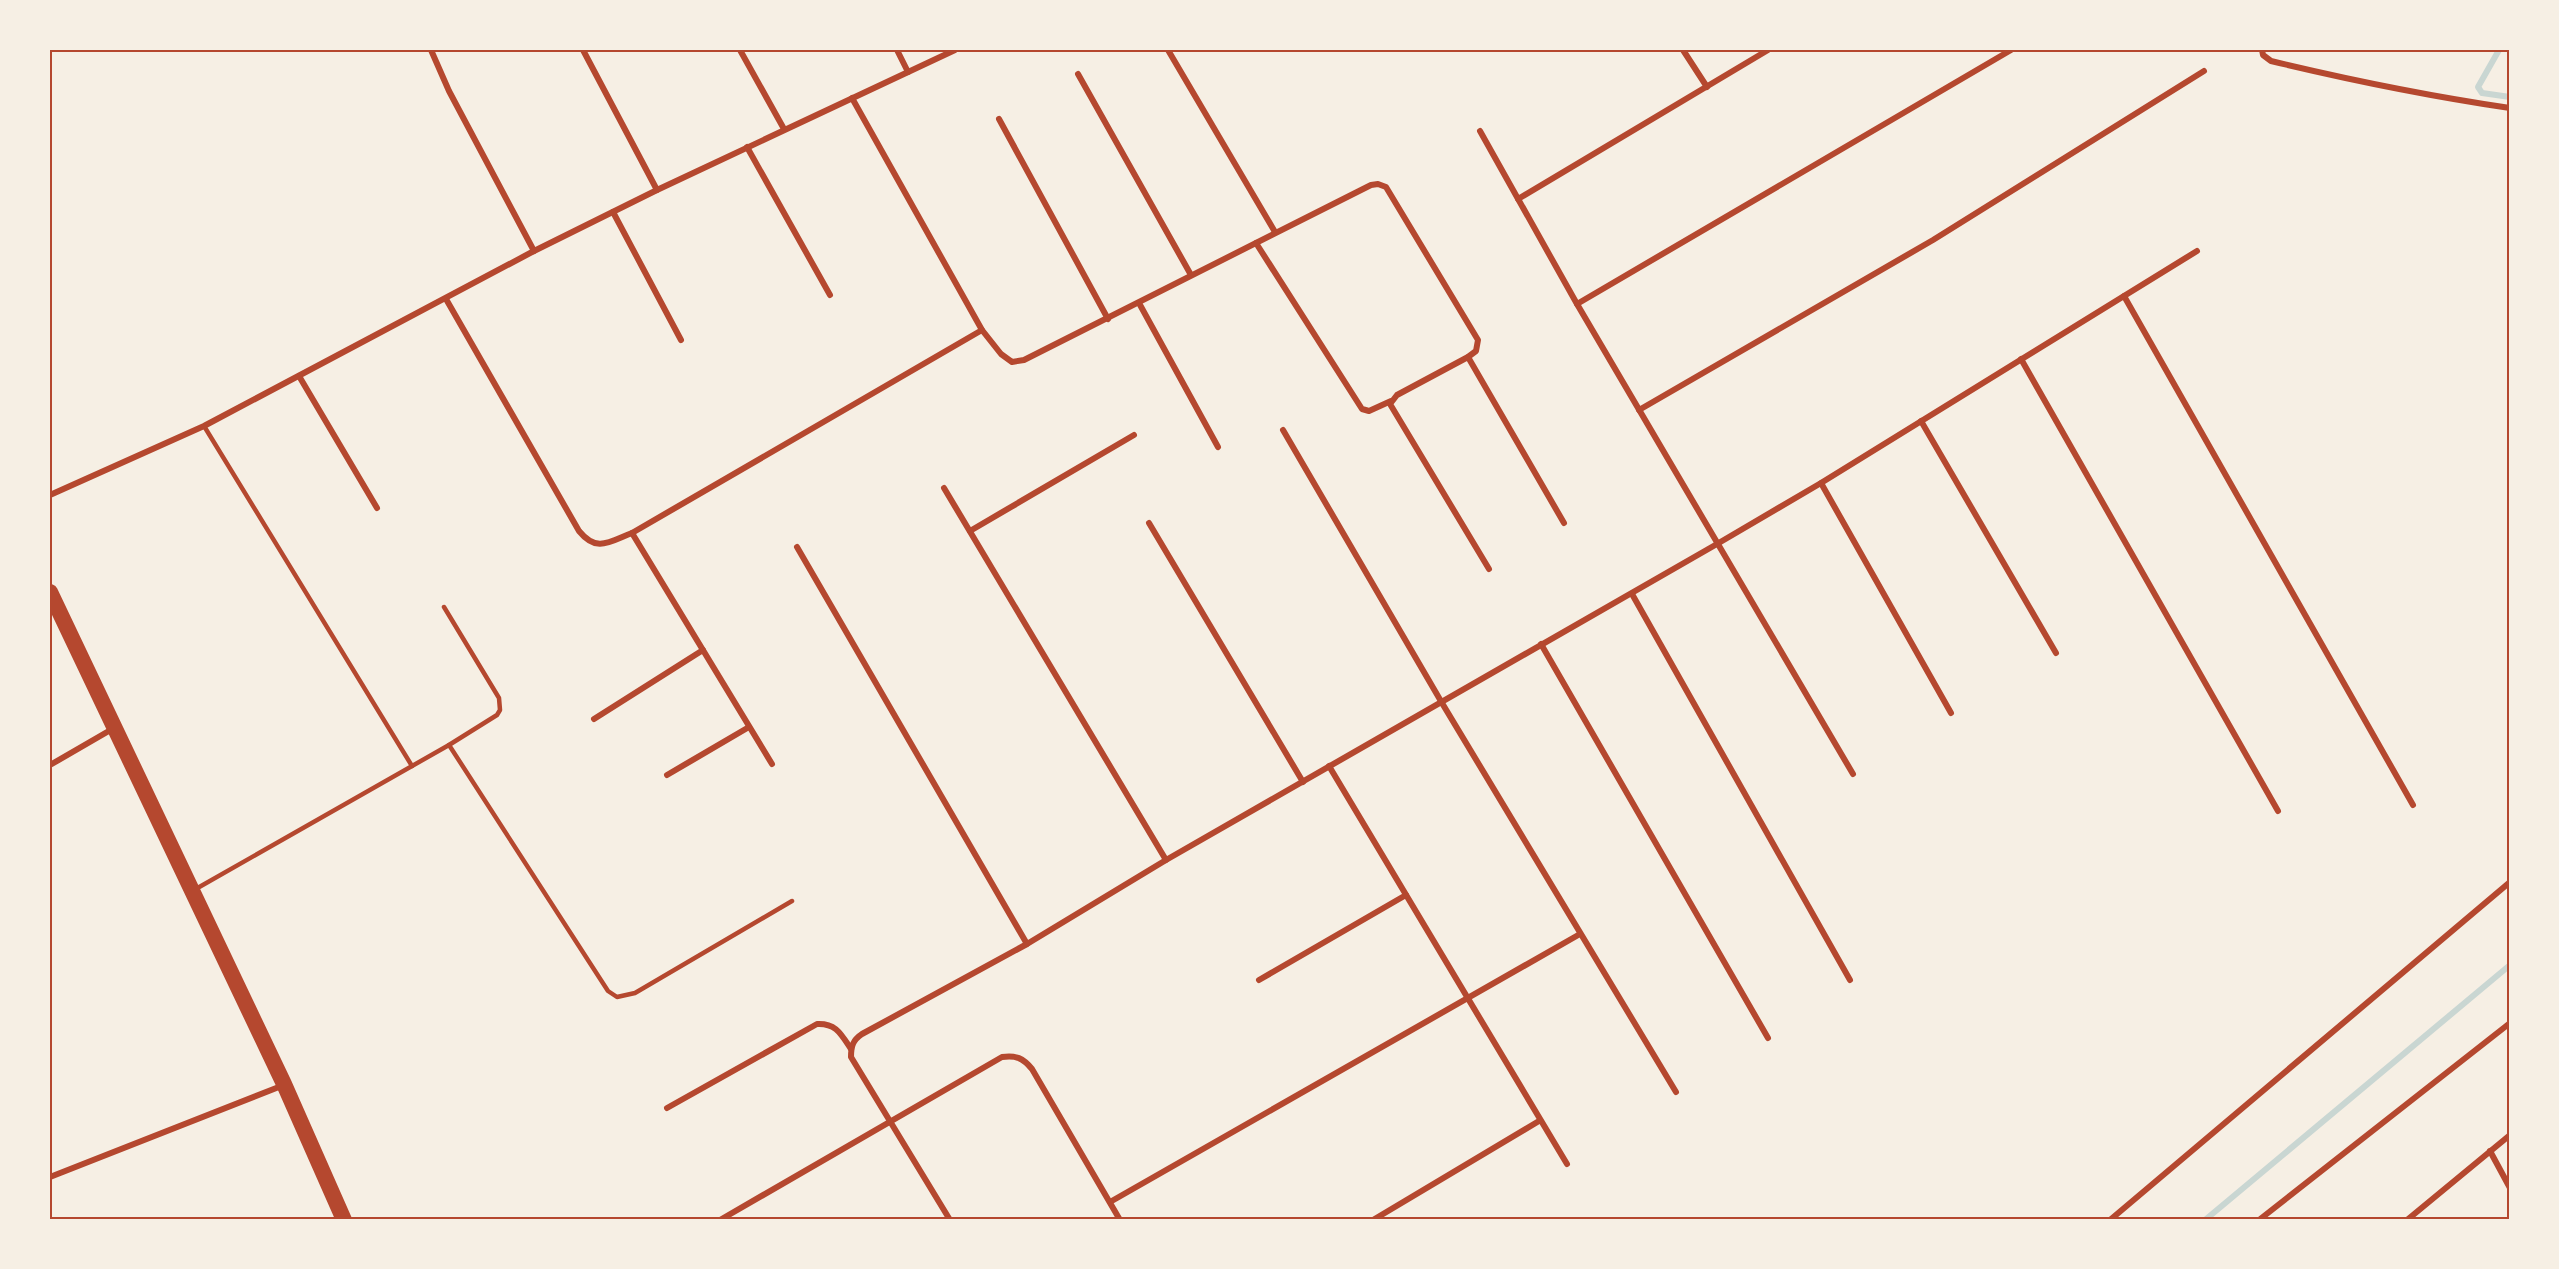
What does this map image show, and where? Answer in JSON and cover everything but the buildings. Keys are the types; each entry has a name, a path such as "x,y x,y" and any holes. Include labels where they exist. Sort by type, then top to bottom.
{"highway":[{"path":"50,592 284,1084 344,1220"}],"street":[{"path":"431,50 449,91 534,251"},
{"path":"583,50 657,190"},
{"path":"740,50 784,129"},
{"path":"897,50 908,72"},
{"path":"50,495 204,426 534,251 784,129 955,50"},
{"path":"1168,50 1275,232"},
{"path":"1683,50 1707,87"},
{"path":"1518,199 1768,50"},
{"path":"1577,304 2011,50"},
{"path":"2262,50 2271,61 2374,86 2510,108"},
{"path":"1639,410 1933,240 2204,71"},
{"path":"1078,74 1191,275"},
{"path":"852,98 982,330 1001,354 1012,362 1024,360 1275,232 1371,185 1378,184 1386,188 1476,335 1478,346 1468,357 1397,395 1391,401 1370,411 1362,409 1256,243"},
{"path":"999,118 1108,319"},
{"path":"1480,131 1577,304 1853,774"},
{"path":"747,147 830,295"},
{"path":"612,212 681,340"},
{"path":"950,1220 856,1068 851,1057 851,1048 855,1039 1027,944 1166,860 1442,704 1541,644 1632,594 1821,483 2196,251"},
{"path":"2124,296 2413,805"},
{"path":"446,298 583,536 594,544 605,544 632,533 982,330"},
{"path":"1139,303 1218,447"},
{"path":"1468,357 1564,523"},
{"path":"2021,359 2278,811"},
{"path":"299,376 377,508"},
{"path":"1391,401 1392,410 1489,569"},
{"path":"1921,421 2056,653"},
{"path":"1283,430 1442,704 1676,1092"},
{"path":"970,531 1134,435"},
{"path":"1821,483 1951,713"},
{"path":"944,488 1166,860"},
{"path":"1149,523 1303,782"},
{"path":"632,533 772,764"},
{"path":"797,548 1027,944"},
{"path":"1632,594 1850,980"},
{"path":"1541,644 1768,1038"},
{"path":"594,719 703,650"},
{"path":"667,775 749,727"},
{"path":"50,765 114,728"},
{"path":"1329,766 1567,1164"},
{"path":"2110,1220 2510,882"},
{"path":"1259,980 1406,895"},
{"path":"1110,1202 1470,999 1580,934"},
{"path":"667,1108 817,1024 827,1023 835,1026 851,1048"},
{"path":"2259,1220 2510,1023"},
{"path":"720,1220 1002,1057 1019,1057 1032,1069 1120,1220"},
{"path":"50,1177 284,1084"},
{"path":"1373,1220 1539,1120"},
{"path":"2407,1220 2510,1135"},
{"path":"2490,1151 2510,1188"}],"lane":[{"path":"204,426 412,766"},
{"path":"191,892 493,719 500,710 501,704 444,607"},
{"path":"449,745 608,991 617,997 635,993 792,901"}],"waterway":[{"path":"2499,50 2478,87 2482,93 2510,97"},
{"path":"2205,1220 2510,965"}]}
